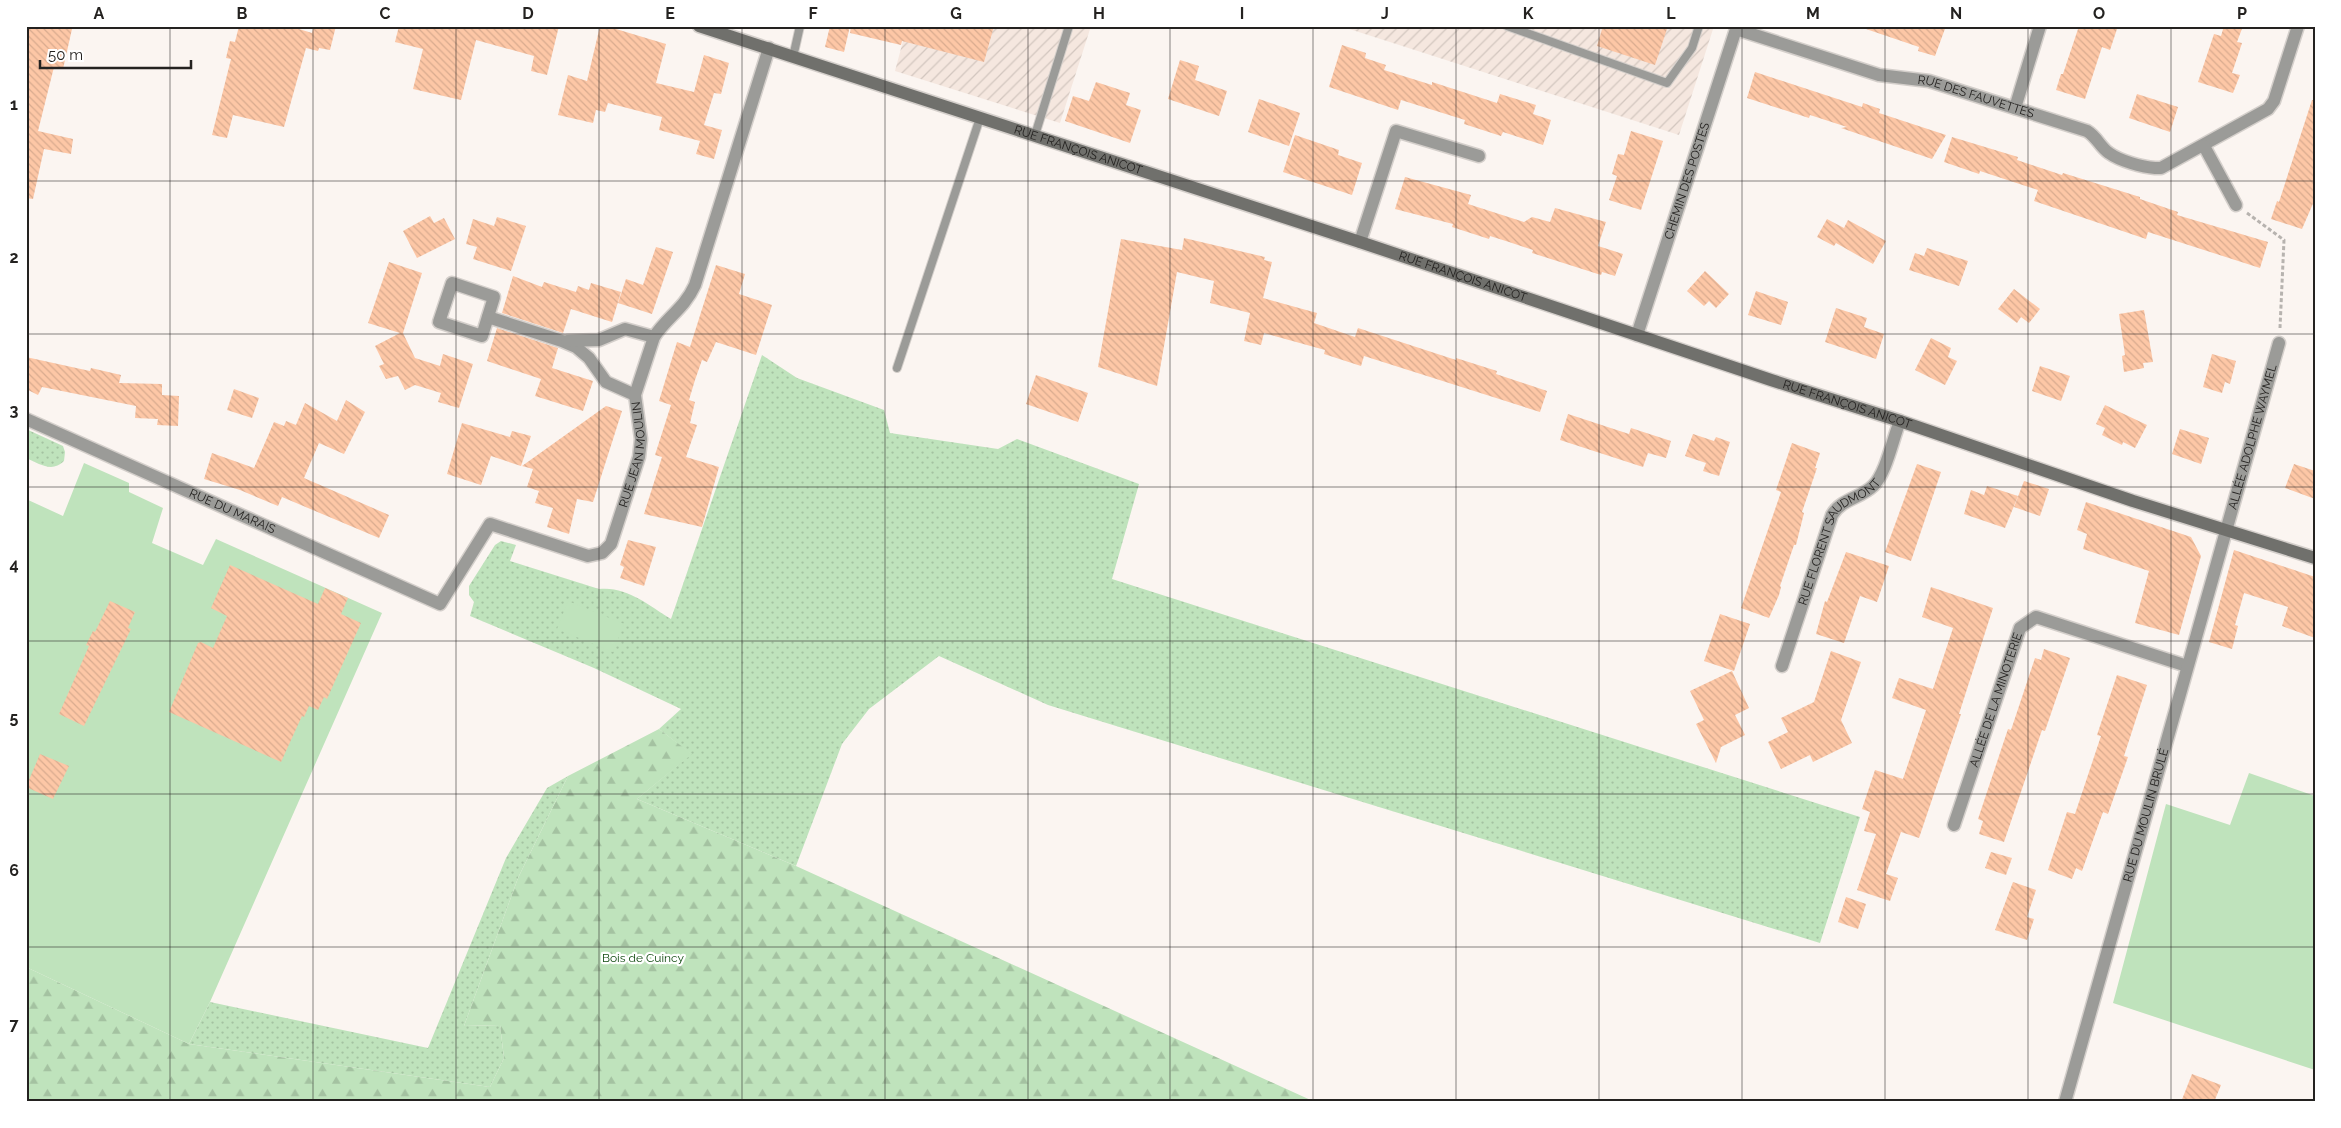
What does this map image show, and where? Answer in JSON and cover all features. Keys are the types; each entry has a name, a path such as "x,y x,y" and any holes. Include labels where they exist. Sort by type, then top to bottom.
{"street":[{"name":"RUE FRANÇOIS ANICOT","path":"699,26 1360,242 1900,421 2038,469 2315,558"},
{"path":"2015,108 2040,26"},
{"name":"RUE DES FAUVETTES","path":"1736,28 1886,77 1921,79 2087,131 2098,139 2109,153 2149,168 2161,168 2257,116 2272,105 2298,26"},
{"name":"CHEMIN DES POSTES","path":"1637,335 1736,28"},
{"name":"RUE JEAN MOULIN","path":"440,604 490,524 588,556 596,556 608,549 641,447 635,395 654,337 658,330 684,305 695,284 769,48"},
{"path":"1360,242 1396,131 1479,156"},
{"path":"2204,146 2236,205"},
{"path":"452,283 494,296 488,317 482,336 440,322 452,283"},
{"path":"488,317 562,341 583,352 606,382 635,395"},
{"path":"562,341 599,340 625,329 654,337"},
{"name":"ALLÉE ADOLPHE WAYMEL","path":"2227,530 2279,343"},
{"name":"RUE DU MARAIS","path":"26,419 440,604"},
{"name":"RUE FLORENT SAUDMONT","path":"1782,666 1832,515 1844,502 1864,493 1876,483 1900,421"},
{"name":"RUE DU MOULIN BRULÉ","path":"2065,1102 2227,530"},
{"name":"ALLÉE DE LA MINOTERIE","path":"1954,825 2020,628 2036,617 2187,666"}],"lane":[{"path":"793,56 800,26"},
{"path":"1035,135 1069,26"},
{"path":"1508,26 1667,83 1692,48 1699,26"},
{"path":"897,368 980,118"}],"path":[{"path":"2236,205 2284,240 2279,343"}],"shaded area":[{"path":"907,26 1091,26 1060,123 895,71"},
{"path":"1340,26 1714,26 1679,135"}],"green space":[{"path":"762,355 797,378 884,410 890,433 998,449 1017,439 1139,484 1112,579 1860,817 1820,943 1048,705 939,656 869,709 842,744 796,866 637,799 691,754 659,729 681,709 594,668 470,616 474,602 469,595 469,586 495,545 501,541 516,545 510,561 599,589 619,590 628,593 671,619"},
{"path":"26,429 63,446 65,452 64,461 59,465 50,467 26,458"},
{"path":"84,463 129,483 129,492 163,508 152,543 203,565 216,539 382,613 210,1002 189,1044 26,967 26,499 63,516"},
{"path":"568,601 624,624 613,652 557,629"},
{"name":"Bois de Cuincy","path":"659,729 692,754 637,799 796,866 1315,1102 26,1102 26,967 189,1044 490,1087 504,1058 500,1025 464,1026 518,878 568,776"},
{"path":"2249,773 2315,796 2315,1070 2113,1003 2166,804 2230,825"},
{"path":"568,776 518,878 464,1026 500,1025 504,1058 490,1087 189,1044 210,1002 428,1048 506,858 547,788"}],"building":[{"path":"26,26 58,26 72,29 63,69 54,67 38,131 73,139 71,154 44,149 33,199 26,198"},
{"path":"239,26 289,26 312,33 314,26 336,26 330,50 319,48 318,51 306,48 284,127 233,115 227,138 212,135 231,59 226,58 230,41 235,42"},
{"path":"399,26 559,26 547,75 531,71 534,56 476,40 461,100 413,89 423,49 395,42"},
{"path":"600,26 606,26 666,44 656,83 694,92 704,55 729,63 721,94 714,93 704,125 722,130 714,159 696,154 700,141 659,130 662,117 608,103 605,112 596,110 593,123 558,115 568,75 587,81"},
{"path":"830,26 850,26 844,52 825,47"},
{"path":"851,26 994,26 984,62 902,41 901,45 850,33"},
{"path":"1603,26 1668,26 1655,65 1597,46"},
{"path":"1866,26 1946,26 1935,56 1918,51 1919,47 1866,29"},
{"path":"2079,26 2118,26 2110,50 2102,47 2085,99 2056,90"},
{"path":"2224,26 2243,26 2237,42 2242,43 2232,73 2240,75 2233,93 2198,82 2214,34 2221,36"},
{"path":"1342,45 1366,53 1365,58 1386,65 1384,70 1432,85 1432,82 1497,103 1500,94 1536,105 1533,114 1551,120 1543,145 1503,132 1501,136 1464,124 1465,120 1401,100 1398,110 1329,87"},
{"path":"1180,60 1199,66 1195,80 1227,91 1219,116 1168,99"},
{"path":"1755,72 1862,107 1863,103 1880,109 1879,113 1946,135 1932,159 1841,128 1847,127 1810,115 1809,118 1747,98"},
{"path":"1096,82 1130,93 1126,105 1141,110 1130,143 1065,121 1073,96 1089,101"},
{"path":"2137,94 2178,107 2170,132 2129,118"},
{"path":"1259,99 1300,113 1289,146 1248,132"},
{"path":"2312,100 2315,100 2315,199 2302,229 2271,219 2277,201 2279,202"},
{"path":"1631,131 1663,141 1641,210 1609,200 1617,176 1612,174 1618,154 1624,155"},
{"path":"1295,135 1339,150 1338,155 1362,163 1352,195 1283,172"},
{"path":"1952,137 2018,157 2017,160 2062,175 2063,173 2140,197 2140,199 2178,212 2177,215 2268,242 2260,268 2148,232 2146,239 2034,201 2038,190 1980,171 1979,174 1944,162"},
{"path":"1405,177 1471,195 1468,204 1524,222 1532,217 1550,222 1555,208 1606,222 1598,246 1623,254 1615,276 1602,272 1601,275 1532,253 1533,250 1509,242 1490,236 1489,239 1452,227 1453,224 1395,209"},
{"path":"430,216 434,223 444,218 455,239 417,258 403,231"},
{"path":"497,217 526,226 511,271 473,259 477,247 466,244 473,219 494,226"},
{"path":"1827,219 1844,228 1848,220 1886,241 1873,264 1836,243 1834,246 1817,237"},
{"path":"1184,238 1265,257 1264,260 1272,262 1263,298 1317,313 1314,323 1355,337 1358,328 1456,360 1456,358 1497,371 1496,374 1547,391 1540,412 1364,356 1361,366 1324,354 1325,350 1264,333 1261,345 1244,341 1250,313 1210,303 1214,281 1177,272 1157,386 1098,367 1121,239 1182,250"},
{"path":"656,247 673,252 652,314 618,303 626,279 643,285"},
{"path":"1927,248 1968,261 1959,286 1909,270 1915,253 1924,256"},
{"path":"389,262 422,273 403,333 415,358 440,366 443,354 473,364 459,408 438,402 441,393 415,385 405,390 398,376 386,379 379,366 384,364 375,346 400,333 368,323"},
{"path":"716,265 745,274 739,294 772,305 756,355 716,342 707,362 702,360 695,380 689,400 695,402 690,423 697,425 686,457 719,467 702,527 644,514 662,457 655,455 671,405 659,401 677,342 690,347"},
{"path":"1705,271 1729,294 1716,308 1709,301 1704,306 1687,291"},
{"path":"513,276 542,287 544,282 576,292 578,286 589,290 591,283 621,292 612,322 571,309 563,333 502,313"},
{"path":"2014,289 2040,309 2029,323 2021,317 2017,323 1998,309"},
{"path":"1756,291 1788,302 1781,325 1748,315"},
{"path":"1836,308 1867,318 1864,327 1884,334 1876,359 1825,342"},
{"path":"2144,310 2153,362 2143,363 2144,368 2124,372 2122,356 2125,355 2119,314"},
{"path":"497,328 558,348 552,368 593,381 583,411 535,396 541,379 487,361"},
{"path":"1931,338 1951,348 1948,357 1957,361 1945,385 1915,370"},
{"path":"2212,354 2236,361 2230,384 2225,382 2222,393 2203,387"},
{"path":"26,357 90,371 91,368 121,375 119,383 162,384 162,395 179,396 178,426 157,425 158,419 135,418 136,406 42,387 38,395 26,389"},
{"path":"2040,366 2070,376 2061,401 2032,391"},
{"path":"1036,375 1088,393 1078,422 1026,404"},
{"path":"234,389 259,398 252,418 227,410"},
{"path":"346,400 365,412 344,454 319,443 304,478 389,515 379,538 282,497 278,506 240,490 204,479 212,453 254,468 274,422 284,426 286,421 296,425 305,403 337,421"},
{"path":"2105,405 2147,425 2135,448 2123,442 2122,445 2102,435 2105,428 2096,424"},
{"path":"606,406 622,411 593,502 577,499 569,534 547,527 553,508 535,503 539,491 527,487 533,469 522,466"},
{"path":"1568,414 1629,434 1631,428 1671,441 1666,458 1648,453 1643,467 1560,440"},
{"path":"462,423 510,437 512,431 531,436 521,466 491,456 481,485 447,474"},
{"path":"2180,429 2209,438 2201,464 2172,454"},
{"path":"1693,434 1714,441 1716,437 1730,442 1719,476 1703,471 1706,463 1685,456"},
{"path":"1792,443 1820,453 1815,468 1817,468 1802,512 1804,513 1796,545 1794,545 1780,586 1779,595 1769,618 1741,608 1781,492 1776,490"},
{"path":"1917,464 1941,472 1911,561 1885,552"},
{"path":"2294,464 2315,471 2315,499 2285,488"},
{"path":"2024,481 2049,489 2040,516 2014,507"},
{"path":"1987,486 2018,496 2005,528 1964,514 1971,490 1984,495"},
{"path":"2086,502 2191,537 2201,556 2179,635 2135,623 2149,571 2083,549 2087,534 2077,530"},
{"path":"628,540 656,547 644,586 620,578 624,567 620,565"},
{"path":"2234,550 2315,577 2315,638 2282,626 2288,607 2244,593 2235,625 2238,626 2232,649 2209,642"},
{"path":"1846,552 1889,566 1877,602 1860,596 1844,643 1816,634 1825,601 1827,602"},
{"path":"230,565 318,604 325,588 348,598 341,614 361,623 327,699 324,697 318,710 309,706 304,717 302,716 281,762 169,712 198,643 201,642 213,648 227,616 211,608"},
{"path":"1931,587 1993,608 1959,714 1961,714 1919,838 1901,832 1886,874 1898,878 1890,901 1857,890 1876,834 1864,831 1870,812 1862,809 1875,770 1903,779 1926,710 1892,698 1899,678 1933,689 1953,628 1922,617"},
{"path":"110,601 135,612 128,628 131,629 84,726 59,714 89,646 86,645 93,631 95,632"},
{"path":"1720,614 1750,624 1734,671 1704,661"},
{"path":"2044,649 2070,658 2045,731 2042,730 2004,842 1979,834 1983,821 1978,819 2008,729 2011,730 2035,658 2041,660"},
{"path":"1831,651 1861,662 1841,720 1852,743 1813,762 1810,755 1781,769 1768,742 1788,732 1781,718 1814,702"},
{"path":"1732,671 1749,708 1735,715 1745,735 1721,747 1716,763 1696,724 1704,720 1690,691"},
{"path":"2117,675 2147,685 2124,756 2128,757 2108,814 2103,812 2082,871 2076,868 2072,879 2048,870 2067,812 2075,814 2101,736 2097,735"},
{"path":"40,754 69,766 53,799 26,787"},
{"path":"1991,852 2012,858 2006,875 1985,868"},
{"path":"2013,882 2036,890 2027,917 2034,919 2027,940 1995,930"},
{"path":"1846,897 1866,904 1858,929 1838,922"},
{"path":"2192,1074 2221,1085 2214,1102 2181,1102"}]}
